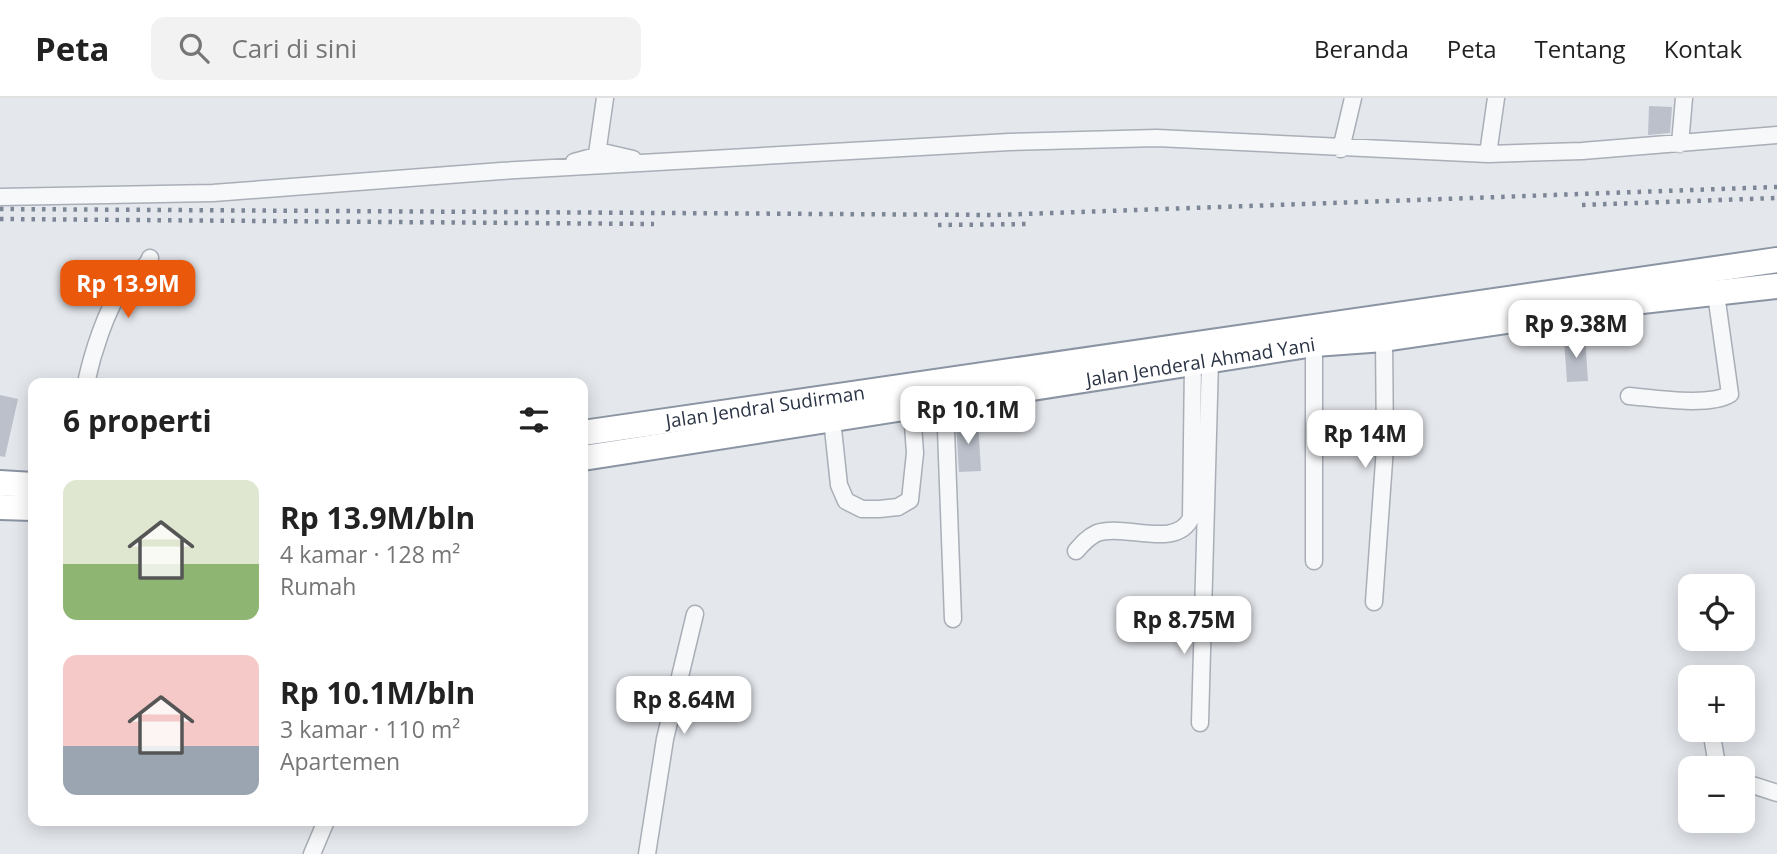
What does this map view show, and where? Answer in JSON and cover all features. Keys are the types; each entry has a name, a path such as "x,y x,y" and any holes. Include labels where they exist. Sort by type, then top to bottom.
{"highway":[{"name":"Jalan Jendral Sudirman","path":"588,432 830,395 911,396 1777,260"},
{"name":"Jalan Jenderal Ahmad Yani","path":"588,457 832,421 911,396 945,403 1314,344 1384,339 1642,302 1777,286"},
{"path":"0,484 28,485"},
{"path":"0,507 28,508"}],"street":[{"path":"597,154 605,98"},
{"path":"1342,149 1353,98"},
{"path":"1488,154 1496,98"},
{"path":"1680,144 1684,98"},
{"path":"0,197 213,193 561,168 1009,142 1157,138 1488,154 1680,144 1777,135"},
{"path":"561,168 597,154 620,156 649,164"},
{"path":"87,378 91,359 121,288 129,277 149,264 150,258"},
{"path":"1629,396 1687,400 1723,399 1730,394 1716,293"},
{"path":"1374,602 1385,447 1384,339"},
{"path":"1314,344 1314,561"},
{"path":"1076,551 1089,537 1100,532 1158,533 1177,532 1186,528 1191,518 1202,363"},
{"path":"1200,723 1202,363"},
{"path":"830,395 839,485 846,501 862,509 898,507 910,500 914,484 911,396"},
{"path":"945,403 953,619"},
{"path":"647,854 661,756 695,614"},
{"path":"1755,786 1777,793"},
{"path":"312,854 324,826"}],"building":[{"path":"1649,106 1672,107 1670,133 1648,135"},
{"path":"1585,337 1588,381 1567,382 1564,339"},
{"path":"0,395 18,399 5,457 0,456"},
{"path":"978,421 981,471 959,472 956,422"}],"railway":[{"path":"0,209 995,215 1777,187"},
{"path":"1582,205 1777,198"},
{"path":"0,219 654,224"},
{"path":"938,225 1032,224"}]}
